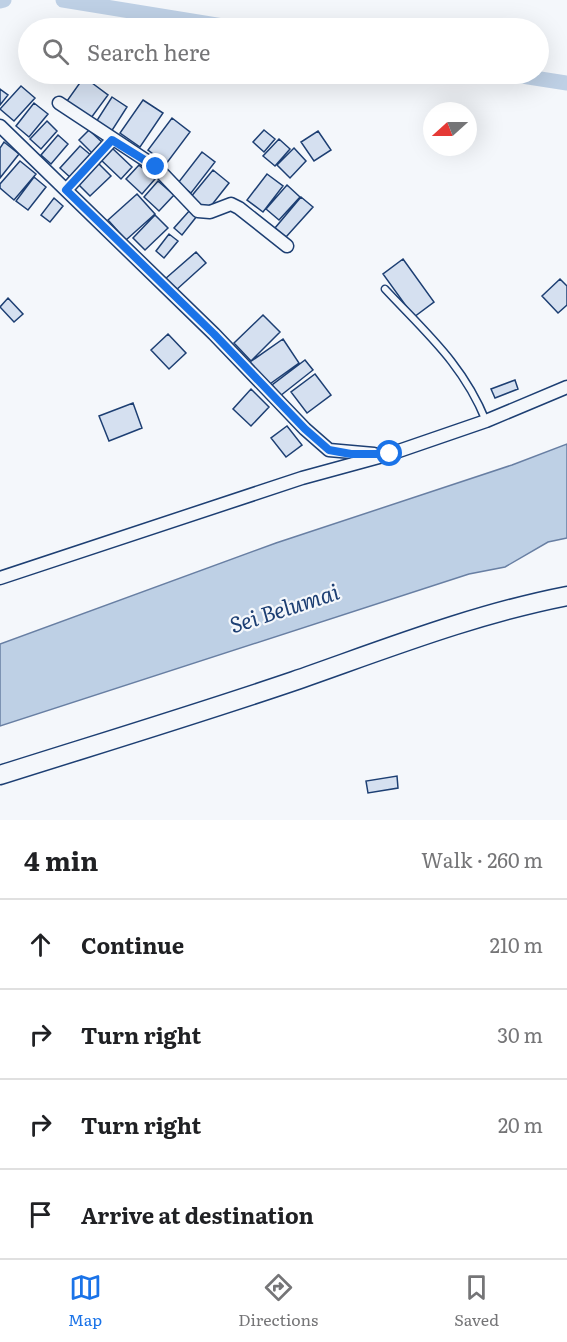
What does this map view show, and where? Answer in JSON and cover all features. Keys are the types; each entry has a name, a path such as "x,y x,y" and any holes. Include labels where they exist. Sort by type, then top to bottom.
{"street":[{"path":"59,104 156,167 198,211 210,212 231,204 287,246"},
{"path":"0,126 214,334 305,429 329,450 351,454 390,454"},
{"path":"66,190 112,140"},
{"path":"0,578 302,478 390,454 486,421 567,387"},
{"path":"0,775 173,721 396,646 520,607 567,596"}],"lane":[{"path":"385,289 455,363 474,393 486,421"}],"water":[{"name":"Sei Belumai","path":"567,444 567,538 548,542 505,567 469,574 0,726 0,644 276,543 512,465"}],"building":[{"path":"79,84 93,84 108,95 91,118 67,101"},
{"path":"21,86 35,98 14,121 0,109"},
{"path":"0,89 8,95 0,105"},
{"path":"112,97 127,107 111,132 96,122"},
{"path":"143,100 163,113 140,147 120,133"},
{"path":"34,103 48,114 29,137 16,126"},
{"path":"172,118 190,132 166,164 148,150"},
{"path":"47,121 57,131 41,149 30,139"},
{"path":"89,130 104,144 94,155 79,140"},
{"path":"264,130 275,139 264,152 253,142"},
{"path":"318,131 331,150 314,161 301,142"},
{"path":"58,135 68,144 51,164 41,155"},
{"path":"279,139 290,149 275,166 263,156"},
{"path":"4,142 19,154 0,178 0,148"},
{"path":"80,146 92,156 72,179 60,168"},
{"path":"111,147 132,167 121,179 100,159"},
{"path":"294,148 306,161 290,178 277,165"},
{"path":"202,152 215,162 191,193 178,183"},
{"path":"20,161 36,174 14,200 0,188 0,184"},
{"path":"96,161 111,176 90,196 75,181"},
{"path":"139,165 155,179 142,194 126,179"},
{"path":"213,170 229,183 207,211 190,198"},
{"path":"267,174 283,186 263,212 247,200"},
{"path":"34,177 46,187 28,210 16,201"},
{"path":"158,181 174,195 159,211 144,197"},
{"path":"287,185 300,197 279,220 266,209"},
{"path":"137,194 155,214 126,240 108,220"},
{"path":"301,197 313,207 286,237 275,228"},
{"path":"54,198 63,206 50,222 41,215"},
{"path":"190,210 197,216 182,235 174,228"},
{"path":"155,215 168,228 145,250 133,238"},
{"path":"169,234 178,241 164,258 156,251"},
{"path":"196,252 206,263 175,291 165,279"},
{"path":"403,259 434,302 414,317 383,274"},
{"path":"560,279 567,286 567,305 558,313 542,296"},
{"path":"8,298 23,314 14,322 0,307"},
{"path":"263,315 280,332 251,361 234,343"},
{"path":"168,334 186,353 169,369 151,350"},
{"path":"283,339 299,363 267,386 250,362"},
{"path":"305,360 313,370 280,396 272,385"},
{"path":"315,374 331,395 307,413 291,392"},
{"path":"515,380 518,389 495,398 491,389"},
{"path":"251,389 269,407 251,426 233,409"},
{"path":"133,403 142,428 109,441 99,416"},
{"path":"287,426 302,445 286,457 271,438"},
{"path":"397,776 398,788 368,793 366,781"}],"waterway":[{"path":"0,1 4,0"},
{"path":"63,0 174,18"},
{"path":"549,80 567,83"}],"route":[{"path":"156,167 112,140 66,190 214,334 305,429 329,450 351,454 390,454"}]}
